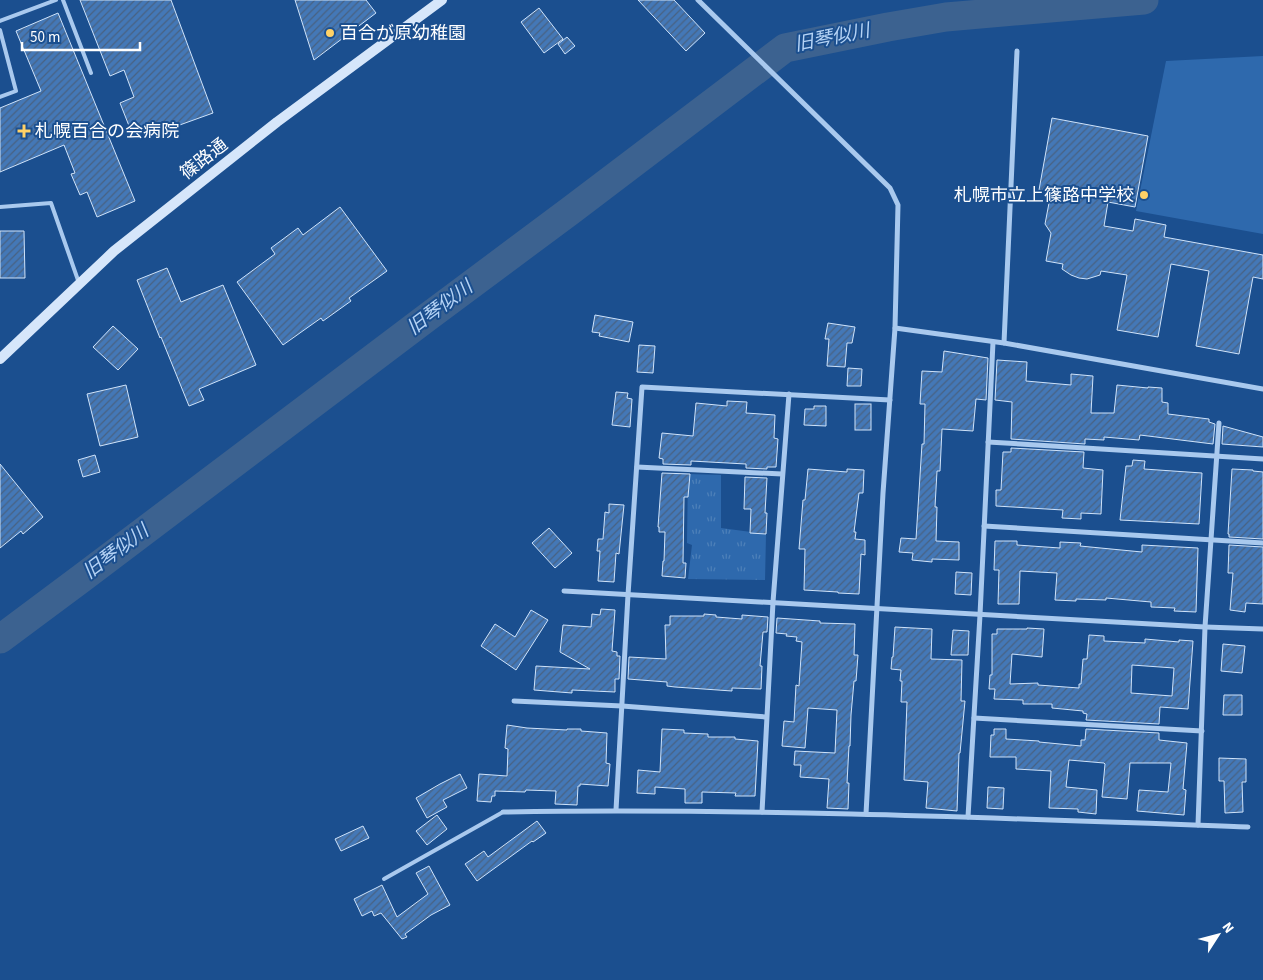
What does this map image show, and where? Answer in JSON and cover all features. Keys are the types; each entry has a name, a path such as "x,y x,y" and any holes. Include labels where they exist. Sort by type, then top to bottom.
{"street":[{"name":"篠路通","path":"0,359 114,251 277,122 442,0"},
{"path":"698,0 890,188 898,205 895,328 876,609 866,814"},
{"path":"1004,343 1017,51"},
{"path":"895,328 1004,343 1263,389"},
{"path":"968,817 993,342"},
{"path":"616,810 642,387 890,400"},
{"path":"762,812 772,602 789,394"},
{"path":"1198,825 1205,627 1219,423"},
{"path":"988,442 1263,459"},
{"path":"637,467 782,474"},
{"path":"984,526 1263,542"},
{"path":"564,591 1263,629"},
{"path":"514,701 622,706 766,717"},
{"path":"974,718 1202,731"},
{"path":"503,812 616,810 866,814 1248,827"}],"lane":[{"path":"0,21 56,0"},
{"path":"63,0 91,73"},
{"path":"0,30 16,91 0,97"},
{"path":"0,207 52,203 79,284"},
{"path":"384,879 503,812"}],"green space":[{"path":"1263,56 1263,234 1136,211 1166,61"},
{"path":"688,474 721,475 721,528 766,534 765,580 688,579 692,545 687,543"}],"building":[{"path":"80,0 171,0 213,113 163,131 160,124 133,136 120,103 134,97 124,70 110,76"},
{"name":"百合が原幼稚園","path":"295,0 366,0 376,13 314,60"},
{"path":"638,0 674,0 705,33 686,51"},
{"path":"539,8 563,39 544,53 521,22"},
{"path":"58,13 135,201 97,217 87,192 80,195 71,174 75,173 64,145 0,172 0,108 41,91 16,31"},
{"path":"567,37 575,46 565,54 558,44"},
{"path":"1052,118 1148,136 1135,207 1108,202 1104,226 1133,231 1135,219 1166,225 1164,237 1263,255 1263,279 1253,277 1239,354 1196,346 1209,271 1171,264 1158,337 1117,330 1127,275 1101,271 1100,275 1087,279 1079,278 1062,269 1063,264 1046,261 1051,233 1045,224 1049,192 1039,190"},
{"path":"340,207 387,271 349,298 351,301 323,321 321,318 283,345 237,282 275,254 271,248 298,228 303,235"},
{"path":"0,231 24,231 25,278 0,278"},
{"path":"167,268 181,302 223,285 256,365 199,389 204,400 189,406 137,280"},
{"path":"595,315 633,322 629,342 599,336 600,333 592,332"},
{"path":"828,323 855,327 852,343 847,343 845,367 827,366 829,339 825,339"},
{"path":"113,326 138,349 118,370 93,347"},
{"path":"639,345 655,346 653,373 637,372"},
{"path":"944,351 988,358 986,400 976,399 973,431 942,429 940,471 937,471 935,507 937,507 936,541 959,542 959,560 932,559 932,562 912,560 913,553 899,552 901,538 916,539 922,444 924,444 925,404 920,404 922,371 942,372"},
{"path":"997,360 1027,362 1026,381 1071,385 1071,374 1093,376 1091,413 1114,413 1117,385 1162,388 1162,402 1168,403 1168,414 1209,419 1209,422 1215,424 1213,444 1140,435 1139,440 1104,437 1104,440 1085,439 1085,444 1011,439 1012,402 995,400"},
{"path":"848,368 862,369 861,386 847,386"},
{"path":"126,385 138,437 100,446 87,394"},
{"path":"616,392 628,393 627,398 632,399 630,427 612,425"},
{"path":"727,401 747,402 746,413 775,415 774,438 778,439 776,467 767,467 767,469 746,468 746,464 691,461 691,465 663,464 663,459 659,458 662,433 693,436 696,403 727,406"},
{"path":"855,404 871,404 871,430 855,430"},
{"path":"814,406 826,406 826,426 804,425 805,409 814,409"},
{"path":"1223,426 1263,437 1263,447 1222,444"},
{"path":"1011,448 1084,452 1083,468 1103,470 1101,514 1081,513 1081,519 1062,518 1063,510 996,506 996,490 1001,490 1003,452 1011,452"},
{"path":"95,455 100,472 83,477 78,460"},
{"path":"1133,460 1145,461 1144,469 1202,473 1199,524 1120,520 1126,466 1132,466"},
{"path":"0,464 43,517 23,534 21,531 0,548"},
{"path":"808,469 847,472 847,469 864,470 863,493 859,493 854,532 856,532 855,539 865,540 865,555 861,554 859,594 804,590 805,549 799,549 803,500 805,500"},
{"path":"1232,469 1263,472 1263,539 1229,537"},
{"path":"662,473 690,474 688,497 684,497 683,563 686,563 685,578 662,576 665,532 659,532 658,527"},
{"path":"745,477 767,478 766,534 750,533 751,509 744,509"},
{"path":"609,504 624,505 619,554 616,553 614,582 598,581 600,551 597,551 598,539 603,539 605,512 609,513"},
{"path":"549,528 572,553 555,568 532,543"},
{"path":"995,541 1017,541 1017,545 1060,548 1060,542 1081,543 1080,546 1142,552 1142,545 1198,548 1196,612 1174,611 1175,608 1151,607 1151,602 1106,598 1106,600 1055,600 1057,573 1020,571 1019,604 998,604 999,570 994,570"},
{"path":"1229,545 1263,547 1263,604 1246,603 1245,612 1230,610 1233,573 1228,573"},
{"path":"956,572 972,573 971,595 955,594"},
{"path":"601,609 615,610 612,651 617,652 617,656 620,656 619,679 615,679 615,692 572,690 572,693 534,690 536,666 590,669 560,652 563,625 591,627 592,614 600,615"},
{"path":"531,610 548,620 516,670 481,646 495,624 515,637"},
{"path":"704,614 742,619 742,615 768,617 767,632 763,632 760,666 762,666 761,689 732,688 732,691 675,687 667,686 667,682 628,679 629,657 666,659 665,625 670,625 670,616 704,616"},
{"path":"777,618 820,621 820,623 855,624 854,655 858,655 851,715 847,783 849,783 848,809 827,808 829,779 800,777 801,765 794,765 795,751 835,753 837,710 808,708 805,748 782,746 784,721 794,722 796,685 799,686 802,642 796,641 797,637 776,633"},
{"path":"895,627 932,629 931,659 962,660 961,701 965,701 959,753 957,811 926,808 928,782 904,780 907,702 901,702 901,670 891,669"},
{"path":"997,629 1044,629 1042,657 1012,654 1010,684 1038,683 1038,685 1079,688 1083,659 1087,659 1089,635 1104,636 1104,641 1145,643 1145,639 1179,642 1179,640 1193,641 1188,709 1160,707 1159,724 1086,720 1087,714 1083,713 1083,711 1052,708 1052,704 1023,704 1023,700 994,699 995,689 989,689 990,675 992,675 992,634 997,634","holes":["1132,665 1174,668 1172,696 1131,693"]},
{"path":"953,630 969,631 968,655 951,655"},
{"path":"1223,644 1245,646 1242,673 1221,671"},
{"path":"1224,695 1242,695 1242,715 1223,715"},
{"path":"507,725 527,728 581,729 581,731 607,733 606,763 610,764 608,786 580,784 578,786 577,805 555,804 556,791 495,791 495,796 492,796 491,802 477,801 479,774 507,776 508,749 505,748"},
{"path":"662,729 684,730 684,733 708,734 708,737 735,737 735,739 758,741 755,796 735,796 736,793 702,792 702,803 685,803 685,789 655,787 655,794 637,793 638,770 660,772"},
{"path":"994,729 1006,729 1006,739 1081,746 1081,740 1085,740 1086,729 1159,733 1159,740 1187,743 1183,789 1186,790 1184,815 1137,811 1139,790 1168,792 1171,763 1130,763 1127,799 1102,797 1104,763 1069,760 1066,787 1097,790 1096,814 1078,812 1078,809 1049,808 1051,771 1016,769 1016,757 990,757 991,735 994,735"},
{"path":"1219,758 1246,759 1246,782 1242,782 1243,812 1225,813 1224,781 1219,781"},
{"path":"460,774 467,788 443,800 447,807 427,818 416,798"},
{"path":"988,787 1004,788 1003,809 987,808"},
{"path":"437,815 447,829 427,845 416,831"},
{"path":"537,821 546,833 477,881 465,864 484,851 488,857"},
{"path":"363,826 369,838 341,851 335,839"},
{"path":"429,866 450,905 431,915 405,934 407,937 402,939 381,913 374,916 372,911 362,916 354,899 382,885 397,917 428,894 416,873"}],"waterway":[{"name":"旧琴似川","path":"0,639 785,48 946,17 1144,0"}],"place":[{"name":"百合が原幼稚園","path":"330,33"},
{"name":"札幌百合の会病院","path":"24,131"},
{"name":"札幌市立上篠路中学校","path":"1144,195"}]}
